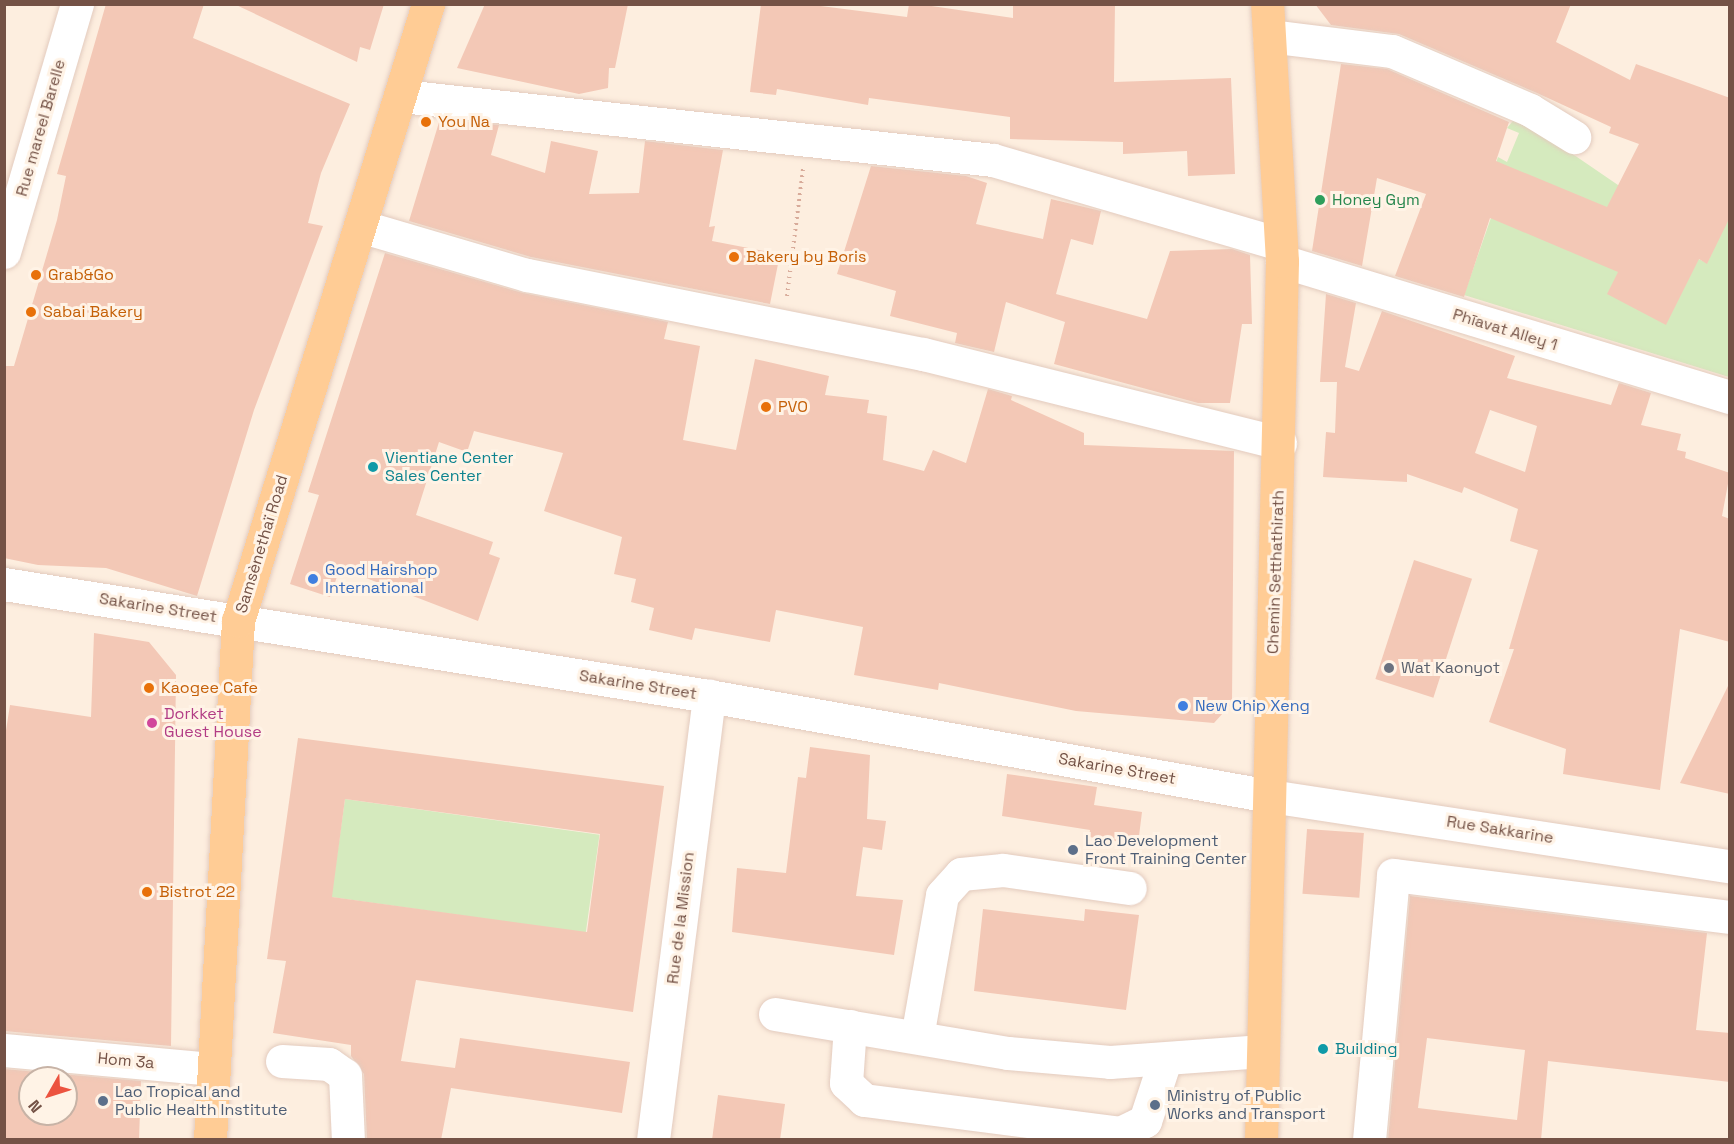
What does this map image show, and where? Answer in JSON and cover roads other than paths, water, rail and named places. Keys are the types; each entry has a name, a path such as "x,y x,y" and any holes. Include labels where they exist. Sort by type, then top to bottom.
{"main road":[{"name":"Samsènethaï Road","path":"210,1140 211,1069 238,621 402,96 428,4"},
{"name":"Chemin Setthathirath","path":"1261,1140 1280,443 1281,253 1268,20"}],"street":[{"name":"Rue mareel Barelle","path":"4,252 77,4"},
{"path":"1268,20 1392,51 1530,110 1574,137"},
{"name":"Phīavat Alley 1","path":"402,96 993,160 1730,397"},
{"path":"360,226 527,275 923,354 1280,443"},
{"name":"Sakarine Street","path":"4,584 709,696 1270,796"},
{"name":"Rue de la Mission","path":"653,1140 709,696"},
{"name":"Rue Sakkarine","path":"1270,796 1730,866"},
{"path":"917,1036 942,896 961,874 1003,870 1130,888"},
{"path":"1369,1140 1393,875 1730,917"},
{"path":"775,1014 1008,1053 1110,1062 1165,1060 1263,1051"},
{"path":"850,1026 846,1083 864,1100 1120,1133 1145,1121 1165,1060"},
{"name":"Hom 3a","path":"4,1050 211,1069"},
{"path":"282,1061 329,1064 345,1075 348,1140"}],"place":[{"name":"You Na","path":"426,122"},
{"name":"Honey Gym","path":"1320,200"},
{"name":"Bakery by Boris","path":"734,257"},
{"name":"Grab&Go","path":"36,275"},
{"name":"Sabai Bakery","path":"31,312"},
{"name":"PVO","path":"766,407"},
{"name":"Vientiane Center Sales Center","path":"373,467"},
{"name":"Good Hairshop International","path":"313,579"},
{"name":"Wat Kaonyot","path":"1389,668"},
{"name":"Kaogee Cafe","path":"149,688"},
{"name":"New Chip Xeng","path":"1183,706"},
{"name":"Dorkket Guest House","path":"152,723"},
{"name":"Lao Development Front Training Center","path":"1073,850"},
{"name":"Bistrot 22","path":"147,892"},
{"name":"Building","path":"1323,1049"},
{"name":"Lao Tropical and Public Health Institute","path":"103,1101"},
{"name":"Ministry of Public Works and Transport","path":"1155,1105"}]}
